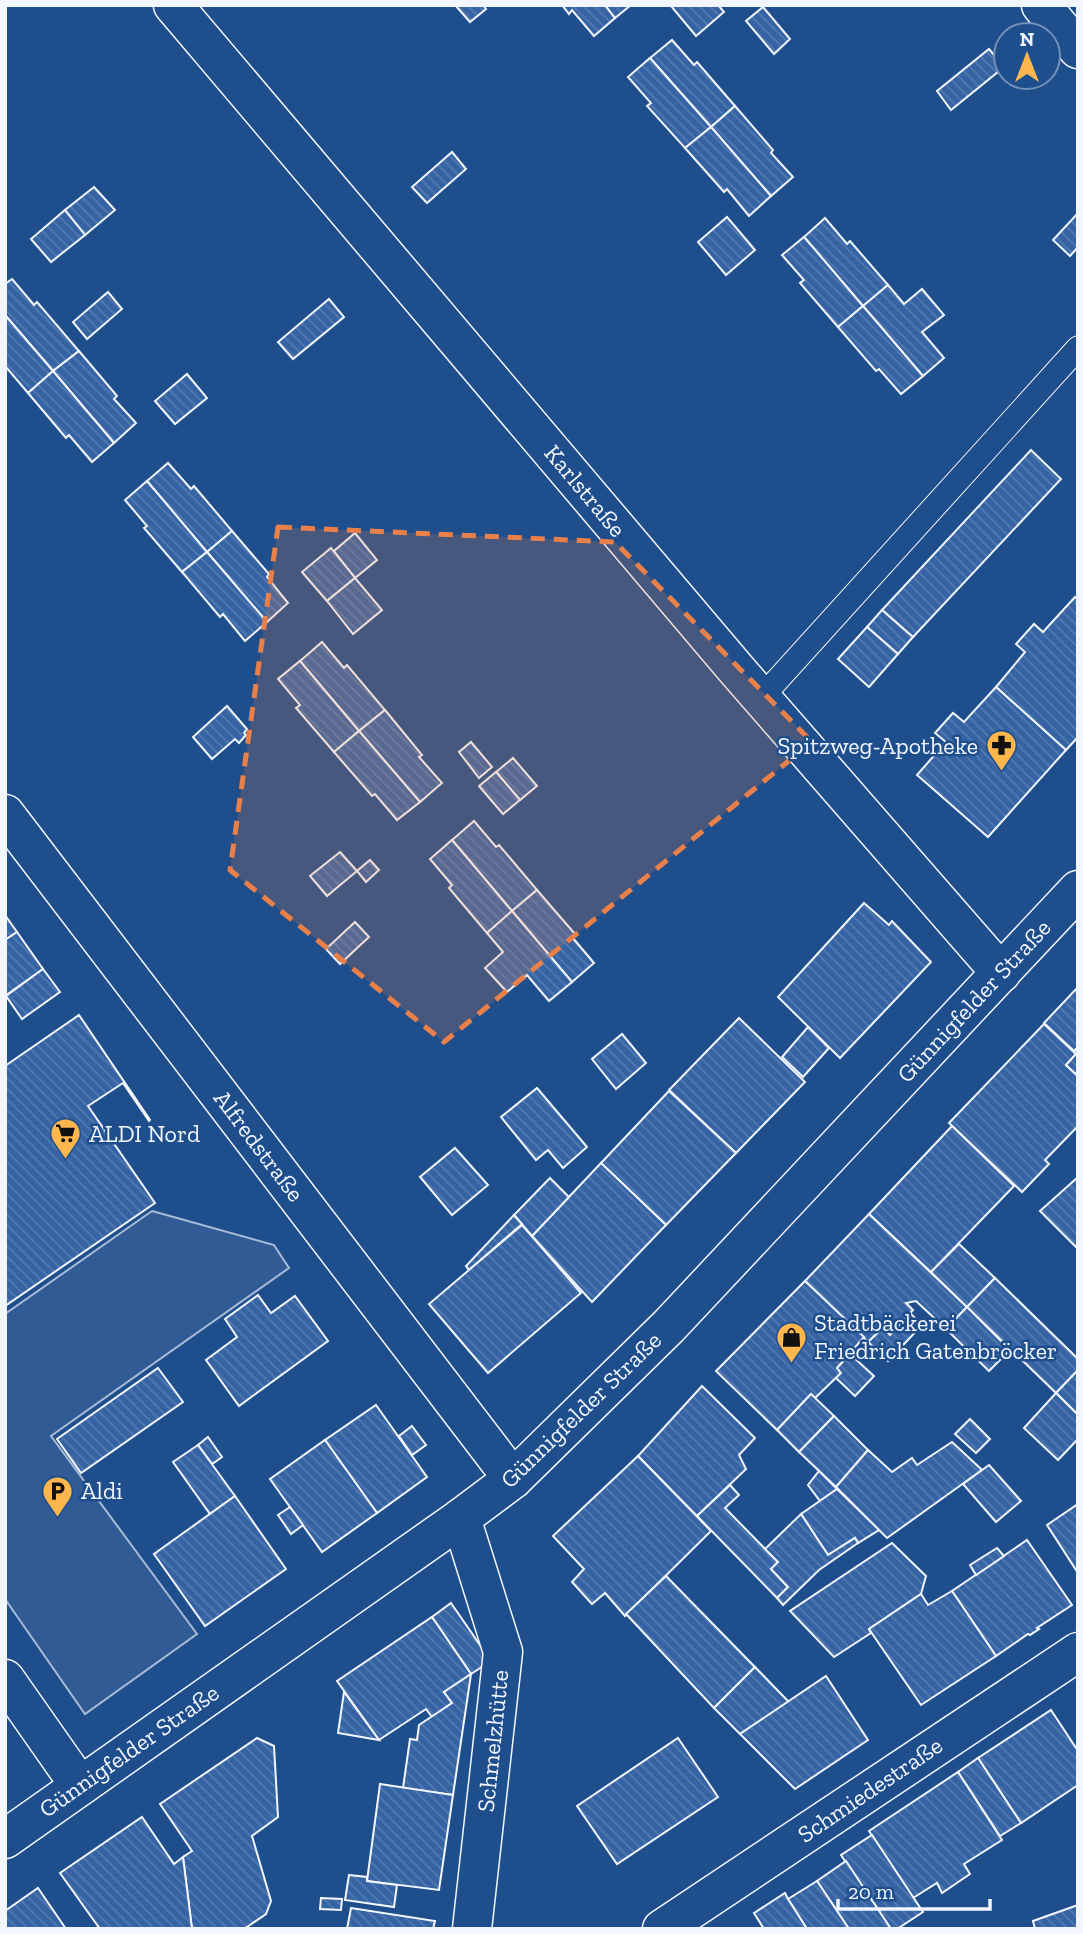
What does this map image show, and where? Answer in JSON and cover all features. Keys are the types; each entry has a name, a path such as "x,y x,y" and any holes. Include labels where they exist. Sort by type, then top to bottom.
{"street":[{"name":"Karlstraße","path":"173,5 761,698 1001,973"},
{"path":"1041,5 1078,49"},
{"name":"Alfredstraße","path":"5,814 513,1479"},
{"name":"Günnigfelder Straße","path":"5,1839 513,1479 669,1326 1078,890"},
{"name":"Schmelzhütte","path":"461,1518 503,1652 472,1929"},
{"name":"Schmiedestraße","path":"662,1929 1078,1652"},
{"path":"5,1679 80,1786"}],"lane":[{"path":"761,698 1078,348"}],"highlighted area":[{"path":"278,527 615,542 812,742 444,1042 230,870"}],"shaded area":[{"name":"Aldi","path":"152,1211 274,1245 289,1268 51,1436 197,1634 85,1714 5,1599 5,1314"}],"building":[{"path":"455,5 483,5 486,9 470,22"},
{"path":"562,5 605,5 615,18 594,36 572,10 569,14"},
{"path":"605,5 631,5 615,18"},
{"path":"718,5 724,12 696,36 671,6"},
{"path":"763,7 790,39 774,54 746,21"},
{"path":"672,40 694,65 697,62 735,106 711,127 650,58"},
{"path":"989,49 992,53 992,77 951,110 937,91"},
{"path":"650,58 711,127 685,148 647,106 651,103 628,77"},
{"path":"735,106 793,177 771,196 711,127"},
{"path":"711,127 771,196 749,216 727,189 724,192 685,148"},
{"path":"452,152 466,169 427,203 412,187"},
{"path":"94,187 115,210 85,235 65,210"},
{"path":"65,210 85,235 51,262 31,239"},
{"path":"1078,213 1078,247 1070,256 1053,240"},
{"path":"727,217 755,250 726,275 698,242"},
{"path":"825,218 847,244 850,241 888,285 863,306 804,237"},
{"path":"804,237 863,306 838,327 800,283 804,280 782,255"},
{"path":"12,279 34,305 37,302 79,351 53,371 5,315 5,284"},
{"path":"888,285 904,304 922,289 944,315 922,332 944,358 923,376 863,306"},
{"path":"108,292 122,309 87,339 73,322"},
{"path":"329,299 344,317 293,359 278,342"},
{"path":"863,306 923,376 901,394 879,369 876,371 838,327"},
{"path":"5,315 53,371 28,393 5,366"},
{"path":"79,351 117,396 114,399 136,423 114,443 53,371"},
{"path":"53,371 114,443 92,462 69,435 66,438 28,393"},
{"path":"187,374 207,398 175,424 155,401"},
{"path":"1031,450 1061,479 913,637 882,610"},
{"path":"168,463 191,489 194,486 232,531 207,552 147,481"},
{"path":"147,481 207,552 182,572 144,528 147,526 125,500"},
{"path":"232,531 269,574 267,577 288,603 267,622 207,552"},
{"path":"355,533 377,560 355,578 334,551"},
{"path":"331,548 355,578 327,601 302,572"},
{"path":"207,552 267,622 245,641 223,614 220,617 182,572"},
{"path":"355,578 382,610 353,634 327,601"},
{"path":"1075,597 1078,600 1078,737 1066,750 996,687 1025,652 1016,644 1034,624 1043,632"},
{"path":"882,610 913,637 898,654 867,627"},
{"path":"867,627 898,654 869,687 838,659"},
{"path":"322,642 344,668 347,665 385,710 359,731 300,661"},
{"path":"300,661 359,731 334,752 296,708 300,705 278,679"},
{"path":"996,687 1066,750 988,837 917,775 946,742 935,733 953,713 964,722"},
{"path":"227,706 247,729 244,733 246,735 239,743 235,739 212,759 193,737"},
{"path":"385,710 422,755 419,757 442,783 420,802 359,731"},
{"path":"359,731 420,802 397,820 334,752"},
{"path":"471,742 492,767 479,778 459,752"},
{"path":"513,758 537,786 520,800 496,772"},
{"path":"496,772 520,800 503,814 479,786"},
{"path":"474,821 496,847 499,845 537,890 512,911 452,840"},
{"path":"452,840 512,911 487,933 449,888 452,885 430,859"},
{"path":"340,852 357,871 327,896 310,876"},
{"path":"370,860 379,870 366,882 357,871"},
{"path":"537,890 575,934 572,937 594,963 572,982 512,911"},
{"path":"864,903 889,925 892,921 931,962 840,1058 778,997"},
{"path":"512,911 572,982 549,1001 527,975 507,992 485,968 503,952 487,933"},
{"path":"5,915 17,932 5,940"},
{"path":"355,922 369,937 340,964 326,949"},
{"path":"17,932 43,969 5,996 5,940"},
{"path":"43,969 60,992 22,1019 6,996"},
{"path":"1078,987 1078,1047 1074,1051 1044,1023"},
{"name":"ALDI Nord","path":"79,1015 150,1120 123,1083 88,1106 155,1203 5,1306 5,1066"},
{"path":"739,1018 805,1082 736,1153 669,1090"},
{"path":"1044,1024 1076,1054 1066,1065 1078,1076 1078,1126 1045,1160 1049,1164 1022,1192 949,1123"},
{"path":"808,1027 829,1048 803,1077 782,1057"},
{"path":"622,1034 646,1063 616,1089 592,1059"},
{"path":"1078,1047 1078,1076 1066,1065 1076,1054 1074,1052"},
{"path":"537,1088 587,1147 563,1168 548,1150 536,1160 501,1117"},
{"path":"669,1091 736,1153 666,1225 601,1163"},
{"path":"952,1126 1014,1186 931,1272 869,1214"},
{"path":"455,1148 488,1185 452,1215 420,1177"},
{"path":"601,1163 666,1225 592,1302 532,1236"},
{"path":"1078,1177 1078,1249 1040,1211"},
{"path":"550,1178 569,1197 532,1236 514,1215"},
{"path":"869,1214 967,1307 946,1329 916,1301 906,1303 913,1310 890,1335 883,1328 868,1342 805,1281"},
{"path":"514,1215 522,1224 469,1270 466,1266"},
{"path":"522,1225 581,1293 488,1373 429,1304"},
{"path":"959,1244 995,1278 967,1307 931,1272"},
{"path":"995,1278 1078,1359 1078,1370 1056,1393 967,1307"},
{"path":"805,1281 864,1337 837,1368 841,1373 815,1398 811,1394 777,1430 716,1371"},
{"path":"258,1295 271,1313 295,1296 328,1341 239,1406 206,1360 237,1337 225,1319"},
{"path":"967,1307 1010,1350 989,1371 946,1329"},
{"path":"910,1313 922,1325 888,1361 868,1342 883,1328 890,1335"},
{"path":"850,1354 874,1376 855,1396 836,1378 841,1373 837,1368"},
{"path":"158,1368 183,1402 81,1473 57,1439"},
{"path":"1078,1370 1078,1415 1056,1393"},
{"path":"702,1386 755,1438 739,1455 746,1469 697,1516 638,1456"},
{"path":"1056,1393 1078,1415 1078,1439 1058,1460 1024,1428"},
{"path":"811,1394 834,1416 799,1452 777,1430"},
{"path":"376,1405 427,1477 377,1513 325,1440"},
{"path":"834,1416 868,1450 836,1487 799,1452"},
{"path":"970,1419 990,1439 976,1453 955,1434"},
{"path":"412,1426 426,1445 412,1455 399,1436"},
{"path":"208,1437 222,1457 212,1464 198,1445"},
{"path":"325,1440 377,1513 322,1552 270,1479"},
{"path":"952,1442 982,1470 887,1538 836,1487 868,1450 892,1472 912,1458 917,1465"},
{"path":"198,1445 235,1496 210,1514 173,1462"},
{"path":"638,1456 711,1531 625,1616 605,1593 592,1604 572,1582 584,1569 553,1536"},
{"path":"989,1465 1021,1501 996,1522 963,1484"},
{"path":"819,1471 837,1489 820,1501 808,1485"},
{"path":"730,1485 739,1495 725,1508 778,1562 771,1569 788,1587 777,1598 697,1516"},
{"path":"837,1489 879,1530 858,1543 855,1538 828,1555 801,1514"},
{"path":"235,1496 286,1569 205,1626 154,1554"},
{"path":"1078,1504 1078,1573 1047,1525"},
{"path":"290,1507 303,1525 291,1534 278,1515"},
{"path":"801,1514 828,1555 855,1538 858,1543 819,1570 783,1605 777,1598 788,1587 771,1569 778,1562 765,1549"},
{"path":"1027,1540 1072,1605 996,1656 952,1591"},
{"path":"892,1543 926,1576 921,1594 869,1629 871,1633 834,1657 790,1611"},
{"path":"997,1548 1004,1556 976,1575 970,1565"},
{"path":"666,1576 755,1667 714,1708 626,1614"},
{"path":"952,1591 996,1656 921,1705 869,1629 921,1594 928,1605"},
{"path":"451,1603 491,1661 471,1674 432,1617"},
{"path":"432,1617 471,1674 444,1692 452,1703 432,1717 426,1709 379,1740 337,1681"},
{"path":"755,1667 789,1702 740,1734 714,1708"},
{"path":"471,1674 453,1795 403,1788 410,1739 417,1740 419,1725 452,1703 444,1692"},
{"path":"826,1676 868,1740 795,1789 740,1734"},
{"path":"344,1692 379,1740 338,1733"},
{"path":"1051,1710 1078,1751 1078,1785 1021,1823 978,1758"},
{"path":"257,1738 274,1746 278,1817 252,1836 271,1901 266,1914 244,1929 192,1929 183,1857 192,1851 160,1804"},
{"path":"678,1738 718,1797 617,1864 577,1806"},
{"path":"978,1758 1021,1823 1000,1836 958,1772"},
{"path":"958,1772 1002,1840 964,1864 970,1874 942,1893 937,1883 913,1898 869,1831"},
{"path":"380,1784 453,1795 439,1890 367,1881"},
{"path":"142,1817 174,1864 183,1857 192,1929 100,1929 60,1873"},
{"path":"872,1835 923,1912 897,1929 891,1929 841,1855"},
{"path":"846,1861 891,1929 849,1929 817,1881"},
{"path":"349,1875 367,1877 367,1881 397,1885 394,1907 345,1900"},
{"path":"817,1881 849,1929 807,1929 788,1899"},
{"path":"38,1888 66,1929 5,1929 5,1911"},
{"path":"785,1893 807,1929 764,1929 754,1913"},
{"path":"321,1898 342,1899 341,1910 320,1909"},
{"path":"1078,1905 1078,1929 1035,1929 1033,1921"},
{"path":"351,1908 435,1921 433,1929 347,1929"}],"place":[{"name":"Spitzweg-Apotheke","path":"1001,773"},
{"name":"ALDI Nord","path":"66,1161"},
{"name":"Stadtbäckerei Friedrich Gatenbröcker","path":"791,1364"},
{"name":"Aldi","path":"58,1518"}]}
